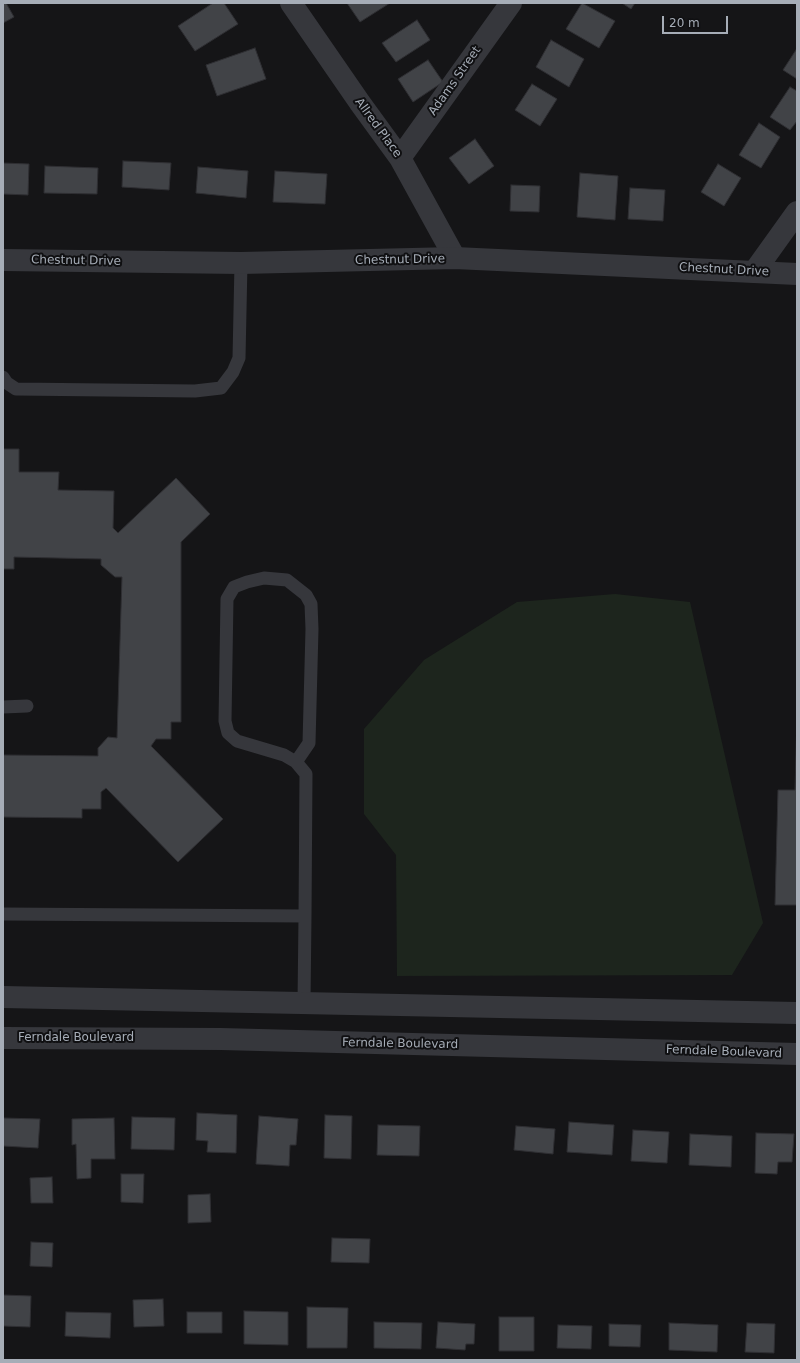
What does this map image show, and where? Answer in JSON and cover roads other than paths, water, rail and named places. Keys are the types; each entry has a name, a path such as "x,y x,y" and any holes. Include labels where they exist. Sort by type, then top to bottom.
{"street":[{"name":"Allred Place","path":"291,3 400,158 455,258"},
{"name":"Adams Street","path":"400,158 511,3"},
{"path":"754,272 797,212"},
{"name":"Chestnut Drive","path":"3,260 241,263 455,258 797,274"},
{"path":"3,997 797,1013"},
{"name":"Ferndale Boulevard","path":"3,1038 237,1040 797,1054"}],"lane":[{"path":"3,377 7,383 16,390 195,391 221,388 233,372 239,358 241,263"},
{"path":"296,762 309,743 312,629 311,604 306,595 287,580 264,578 234,587 227,599 225,721 228,733 237,741 284,755 296,762 306,774 304,1003"},
{"path":"3,707 27,706"},
{"path":"3,914 305,916"}]}
